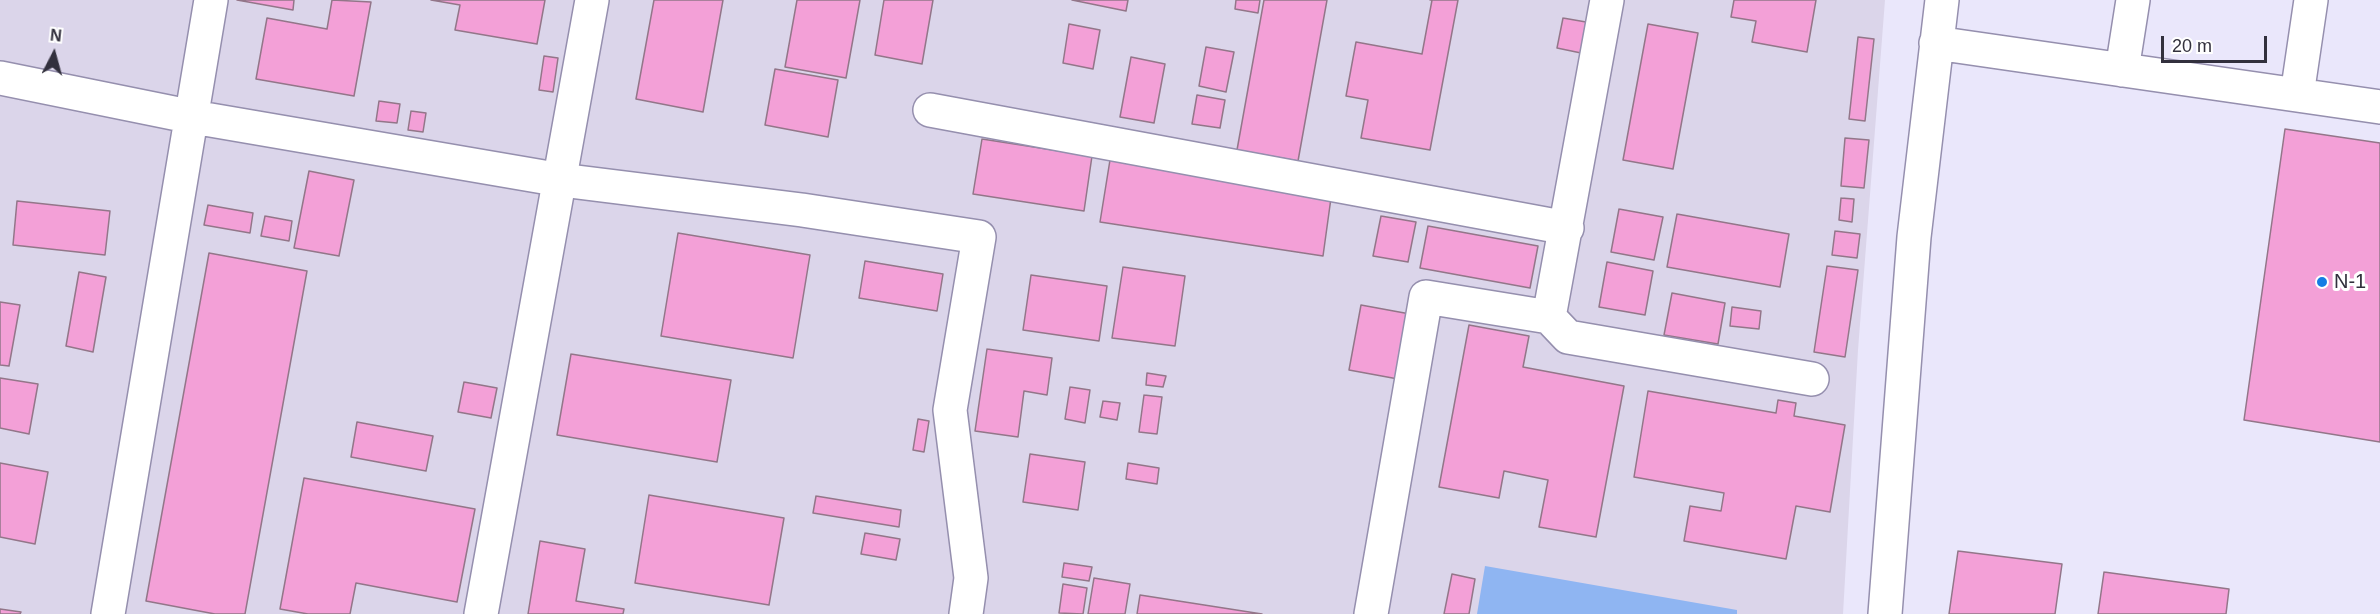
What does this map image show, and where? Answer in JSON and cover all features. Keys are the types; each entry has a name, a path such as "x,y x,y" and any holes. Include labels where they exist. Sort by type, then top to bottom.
{"street":[{"path":"108,614 211,0"},
{"path":"481,614 592,0"},
{"path":"1549,317 1607,0"},
{"path":"1885,614 1914,237 1942,0"},
{"path":"2122,70 2133,0"},
{"path":"2297,95 2311,0"},
{"path":"1936,43 2380,107"},
{"path":"0,78 193,117 561,180 802,210 979,237 950,410 971,578 966,614"},
{"path":"930,110 1566,228"},
{"path":"1371,614 1426,297 1549,317 1568,337 1812,379"}],"shaded area":[{"path":"0,0 1885,0 1858,350 1843,614 0,614"}],"water":[{"path":"1485,566 1737,610 1737,614 1477,614"}],"building":[{"path":"237,0 294,0 293,10"},
{"path":"332,0 371,2 354,96 256,79 267,18 327,29"},
{"path":"431,0 545,0 537,44 455,30 460,5"},
{"path":"654,0 723,0 703,112 636,99"},
{"path":"797,0 860,0 846,78 785,67"},
{"path":"884,0 933,0 922,64 875,55"},
{"path":"1072,0 1128,0 1126,11"},
{"path":"1236,0 1260,0 1258,13 1235,9"},
{"path":"1264,0 1327,0 1298,161 1237,150"},
{"path":"1432,0 1458,0 1430,150 1361,138 1368,100 1346,96 1356,42 1422,54"},
{"path":"1734,0 1816,0 1807,52 1752,42 1756,21 1731,17"},
{"path":"1563,18 1586,22 1581,53 1557,48"},
{"path":"1069,24 1100,30 1093,69 1063,63"},
{"path":"1648,24 1698,33 1673,169 1623,160"},
{"path":"1858,37 1874,39 1865,121 1849,119"},
{"path":"1206,47 1234,52 1226,92 1199,86"},
{"path":"544,56 558,58 553,92 539,90"},
{"path":"1131,57 1165,64 1154,123 1120,117"},
{"path":"775,69 838,80 828,137 765,125"},
{"path":"1197,95 1225,100 1220,128 1192,124"},
{"path":"379,101 400,104 397,123 376,121"},
{"path":"411,111 426,113 423,132 408,130"},
{"name":"N-1","path":"2285,129 2380,143 2380,442 2244,420"},
{"path":"1845,138 1869,140 1864,188 1841,186"},
{"path":"982,139 1092,156 1084,211 973,194"},
{"path":"1110,160 1331,198 1323,256 1100,222"},
{"path":"309,171 354,180 339,256 294,248"},
{"path":"1841,198 1854,199 1852,222 1839,220"},
{"path":"17,201 110,211 105,255 13,245"},
{"path":"208,205 253,213 250,233 204,225"},
{"path":"1619,209 1663,217 1654,260 1611,252"},
{"path":"1677,214 1789,234 1780,287 1667,267"},
{"path":"265,216 292,221 289,241 261,236"},
{"path":"1381,216 1416,222 1408,262 1373,256"},
{"path":"1428,226 1538,246 1530,288 1420,268"},
{"path":"1835,231 1860,234 1857,258 1832,255"},
{"path":"678,233 810,255 793,358 661,336"},
{"path":"209,253 307,271 245,614 215,614 146,601"},
{"path":"865,261 943,274 937,311 859,298"},
{"path":"1607,262 1653,271 1645,315 1599,307"},
{"path":"1827,266 1858,270 1845,357 1814,352"},
{"path":"1123,267 1185,276 1175,346 1112,338"},
{"path":"79,272 106,277 93,352 66,346"},
{"path":"1031,275 1107,286 1099,341 1023,330"},
{"path":"1672,293 1725,303 1718,344 1664,335"},
{"path":"0,302 20,305 9,366 0,365"},
{"path":"1361,305 1410,314 1398,379 1349,370"},
{"path":"1732,307 1761,311 1759,329 1730,326"},
{"path":"1469,325 1529,336 1523,367 1624,386 1596,537 1539,527 1548,480 1504,471 1499,498 1439,487"},
{"path":"987,349 1052,358 1047,395 1024,391 1018,437 975,431"},
{"path":"571,354 731,380 717,462 557,435"},
{"path":"1147,373 1166,376 1163,387 1146,385"},
{"path":"0,378 38,384 29,434 0,428"},
{"path":"464,382 497,388 491,418 458,412"},
{"path":"1070,387 1090,390 1085,423 1065,419"},
{"path":"1648,391 1776,413 1778,400 1796,403 1794,416 1845,425 1830,512 1796,506 1786,559 1684,541 1690,506 1721,511 1724,493 1634,477"},
{"path":"1144,395 1162,397 1157,434 1139,432"},
{"path":"1103,401 1120,403 1117,420 1100,417"},
{"path":"918,419 929,421 924,452 913,450"},
{"path":"357,422 433,436 426,471 351,457"},
{"path":"1030,454 1085,462 1078,510 1023,502"},
{"path":"0,463 48,472 35,544 0,537"},
{"path":"1128,463 1159,468 1157,484 1126,479"},
{"path":"304,478 475,509 457,602 356,583 350,614 308,614 280,609"},
{"path":"649,495 784,518 769,605 635,583"},
{"path":"816,496 901,510 899,527 813,513"},
{"path":"865,533 900,539 896,560 861,554"},
{"path":"540,541 585,549 576,601 624,609 623,614 528,614"},
{"path":"1958,551 2062,564 2055,614 1949,614"},
{"path":"1064,563 1092,567 1089,581 1062,577"},
{"path":"2104,572 2229,589 2226,614 2098,614"},
{"path":"1452,574 1475,579 1469,614 1444,614"},
{"path":"1094,578 1130,584 1125,614 1088,614"},
{"path":"1063,584 1087,588 1083,614 1059,613"},
{"path":"1140,595 1262,614 1137,614"},
{"path":"0,609 21,612 20,614 0,614"}],"place":[{"name":"N-1","path":"2322,282"}]}
